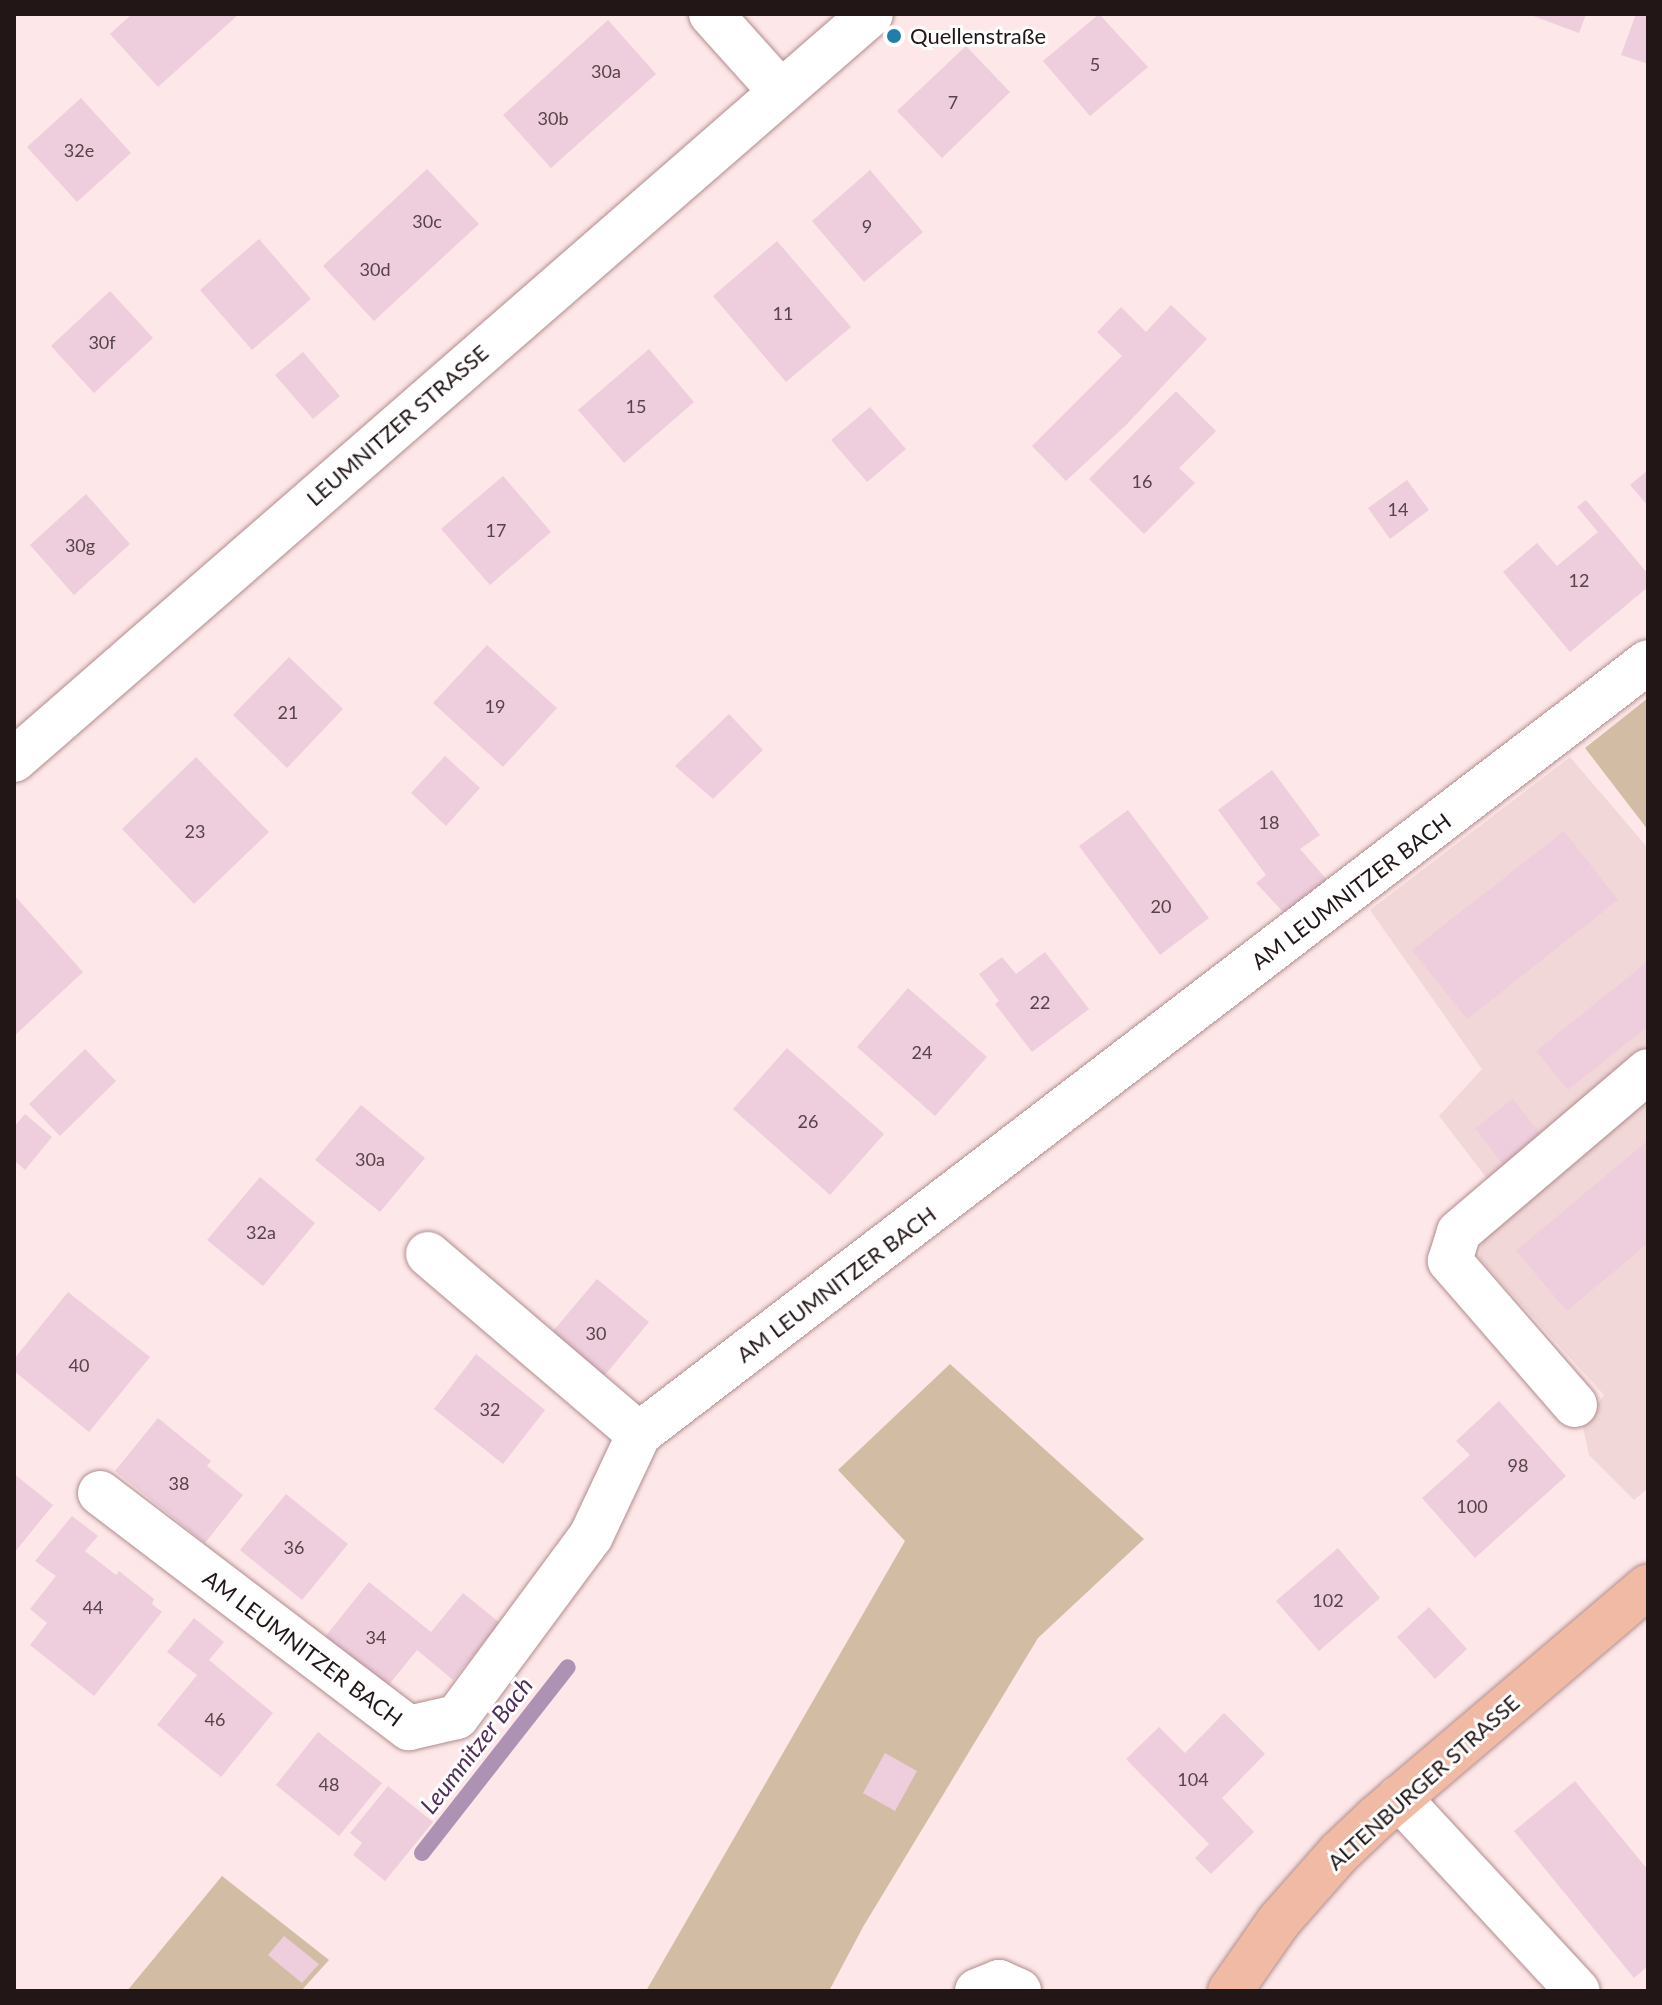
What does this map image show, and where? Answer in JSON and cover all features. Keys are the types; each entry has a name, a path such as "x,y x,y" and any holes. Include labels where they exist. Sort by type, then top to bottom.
{"main road":[{"name":"ALTENBURGER STRASSE","path":"1230,1991 1279,1921 1339,1853 1399,1798 1645,1594"}],"street":[{"path":"711,14 780,91"},
{"name":"LEUMNITZER STRASSE","path":"14,760 871,14"},
{"name":"AM LEUMNITZER BACH","path":"100,1493 409,1728 457,1717 591,1536 639,1434 1648,662"},
{"path":"1575,1405 1450,1261 1459,1232 1648,1071"},
{"path":"428,1254 639,1434"},
{"path":"1399,1798 1578,1991"},
{"path":"977,1991 999,1982 1019,1991"}],"shaded area":[{"path":"1648,698 1648,830 1585,748"},
{"path":"1570,757 1648,848 1648,1488 1634,1500 1589,1455 1582,1424 1604,1395 1479,1258 1485,1232 1511,1210 1439,1116 1482,1069 1370,910"},
{"path":"950,1364 1144,1539 1038,1638 863,1927 829,1991 646,1991 905,1541 838,1470"},
{"path":"222,1876 329,1960 301,1991 127,1991"}],"building":[{"path":"132,14 239,14 158,87 110,34"},
{"path":"1099,14 1148,67 1090,116 1043,61"},
{"path":"1528,14 1586,14 1579,33"},
{"path":"1636,14 1648,14 1648,64 1621,55"},
{"path":"608,20 656,74 551,168 503,115"},
{"path":"966,46 1010,92 942,158 897,111"},
{"path":"81,98 131,153 77,202 27,147"},
{"path":"427,169 479,224 374,321 323,266"},
{"path":"870,170 923,232 864,282 812,221"},
{"path":"259,239 311,299 252,350 200,290"},
{"path":"777,241 851,327 786,382 713,296"},
{"path":"110,291 153,338 94,393 51,346"},
{"path":"1171,305 1207,339 1126,425 1066,481 1032,446 1122,356 1097,332 1121,307 1146,332"},
{"path":"649,349 694,402 624,463 578,410"},
{"path":"303,352 340,396 313,419 275,375"},
{"path":"1176,391 1216,431 1179,468 1195,483 1144,534 1089,479"},
{"path":"870,407 906,449 867,482 831,440"},
{"path":"1648,470 1648,506 1630,485"},
{"path":"503,476 551,532 490,585 441,529"},
{"path":"1407,480 1429,510 1390,539 1368,508"},
{"path":"86,494 130,544 74,595 30,545"},
{"path":"1586,500 1648,574 1648,587 1570,652 1503,572 1537,543 1557,566 1598,532 1577,507"},
{"path":"487,645 557,708 503,767 433,703"},
{"path":"289,657 343,709 287,768 233,715"},
{"path":"729,714 763,750 713,799 675,766"},
{"path":"445,756 480,788 446,826 411,793"},
{"path":"196,757 269,832 194,904 122,829"},
{"path":"1272,770 1320,835 1300,849 1328,881 1285,914 1256,883 1266,875 1218,810"},
{"path":"1128,810 1209,918 1160,955 1079,846"},
{"path":"1564,831 1618,900 1467,1019 1412,950"},
{"path":"14,895 83,972 14,1036"},
{"path":"1045,952 1089,1009 1032,1052 995,1004 999,1001 979,974 1002,957 1016,974"},
{"path":"1648,961 1648,1026 1568,1090 1536,1051"},
{"path":"908,988 987,1057 935,1116 857,1047"},
{"path":"787,1048 884,1134 830,1195 733,1109"},
{"path":"85,1049 116,1081 60,1136 29,1104"},
{"path":"1513,1099 1542,1136 1504,1166 1475,1128"},
{"path":"361,1105 425,1158 380,1212 315,1160"},
{"path":"25,1114 52,1137 25,1170 14,1160 14,1127"},
{"path":"1648,1140 1648,1243 1567,1311 1516,1251"},
{"path":"260,1177 315,1223 263,1286 207,1240"},
{"path":"597,1279 649,1322 595,1387 543,1343"},
{"path":"68,1292 150,1357 89,1432 14,1371 14,1359"},
{"path":"476,1354 545,1410 503,1464 434,1409"},
{"path":"1499,1401 1566,1476 1475,1558 1422,1498 1470,1455 1456,1441"},
{"path":"158,1418 211,1461 207,1466 243,1495 205,1543 115,1471"},
{"path":"14,1474 53,1505 14,1553"},
{"path":"286,1494 348,1544 302,1600 240,1550"},
{"path":"72,1516 98,1536 85,1551 116,1575 119,1571 154,1599 152,1604 162,1612 94,1696 30,1645 47,1623 30,1609 56,1576 35,1561"},
{"path":"1338,1548 1380,1598 1319,1651 1276,1601"},
{"path":"369,1582 431,1632 463,1593 500,1623 453,1680 417,1650 383,1692 321,1642"},
{"path":"1429,1607 1467,1649 1435,1679 1397,1637"},
{"path":"194,1618 224,1642 209,1660 273,1713 221,1777 157,1725 197,1675 167,1652"},
{"path":"1224,1713 1265,1754 1222,1798 1254,1832 1211,1874 1195,1858 1209,1844 1126,1759 1159,1727 1185,1753"},
{"path":"318,1732 382,1783 339,1836 276,1785"},
{"path":"885,1753 917,1771 895,1811 863,1793"},
{"path":"1575,1781 1648,1870 1648,1966 1634,1978 1514,1831"},
{"path":"388,1786 433,1822 385,1881 353,1855 362,1843 350,1833"},
{"path":"284,1936 319,1964 302,1983 268,1955"}],"waterway":[{"name":"Leumnitzer Bach","path":"422,1853 568,1667"}],"place":[{"name":"Quellenstraße","path":"894,36"}]}
